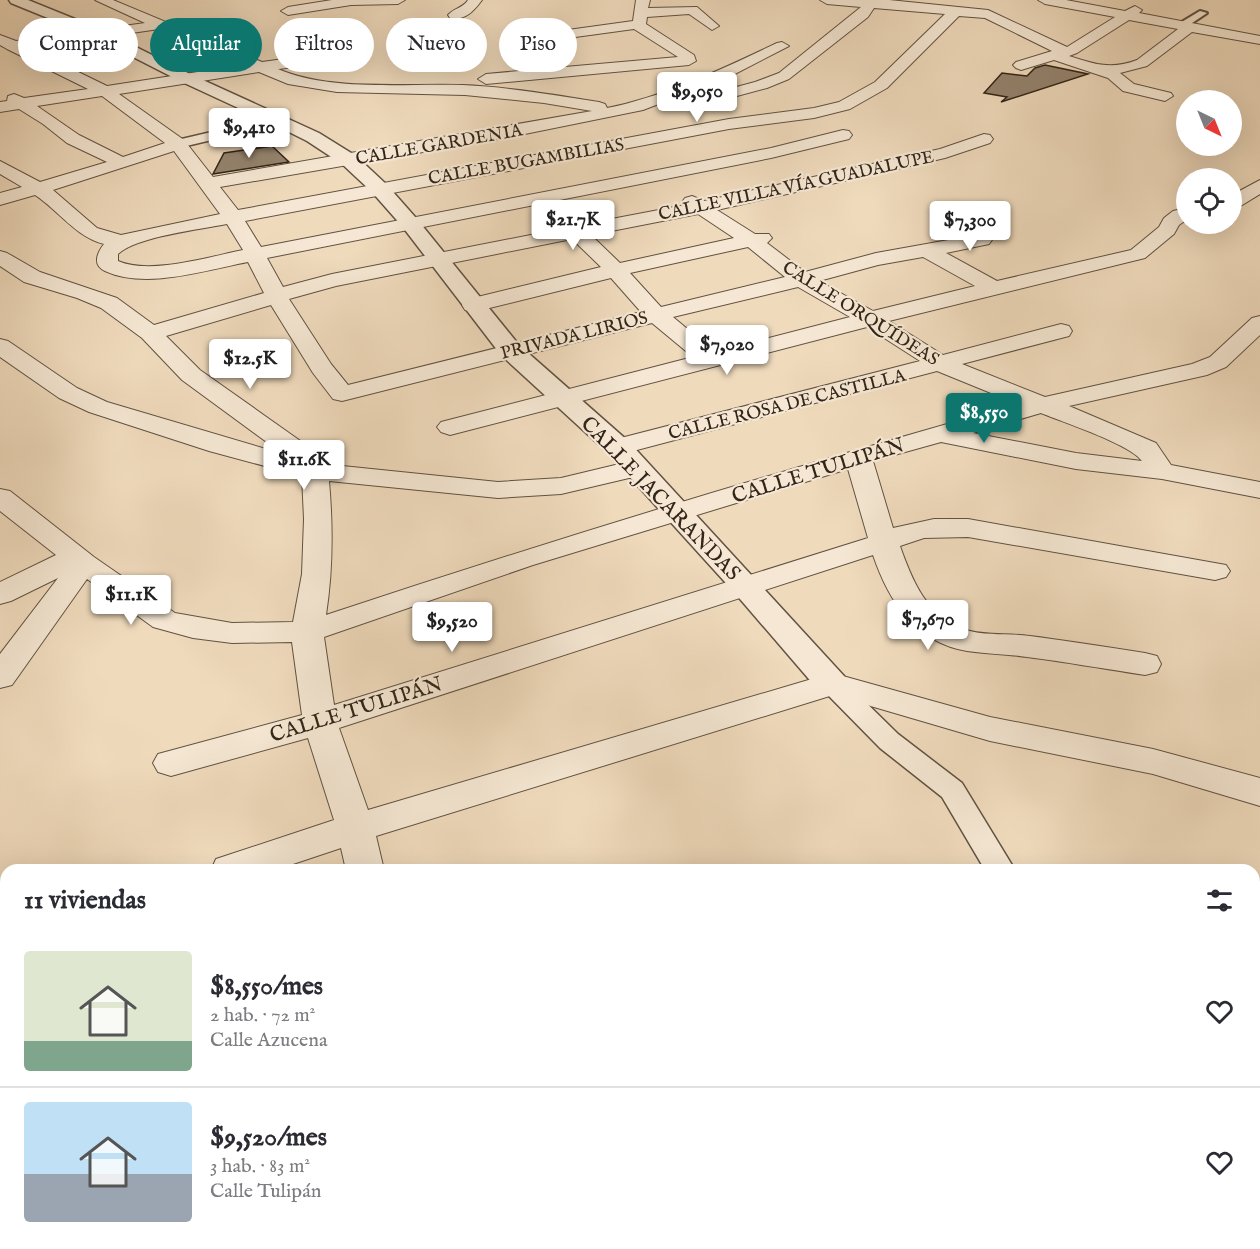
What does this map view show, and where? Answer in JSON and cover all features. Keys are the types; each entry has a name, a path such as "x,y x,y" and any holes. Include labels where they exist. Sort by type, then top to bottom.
{"street":[{"name":"CALLE JACARANDAS","path":"16,0 60,18"},
{"path":"102,0 150,19"},
{"path":"288,11 326,2 398,0"},
{"path":"455,15 469,9 475,0"},
{"path":"827,0 876,2 988,14 1060,53 1113,75 1117,81 1125,85 1165,96"},
{"path":"1045,0 1260,40"},
{"path":"1021,65 1072,51 1150,1"},
{"path":"694,103 761,85 784,76 876,2"},
{"path":"577,29 640,12 692,10 712,26"},
{"name":"CALLE BUGAMBILIAS","path":"0,166 57,201 87,232 102,239 127,239 379,188 736,123 814,113 844,106 881,86 956,11"},
{"path":"438,88 465,81 689,61 689,57 640,12"},
{"path":"1229,34 1242,21"},
{"path":"1102,71 1132,67 1142,63 1186,26"},
{"path":"6,42 105,91 178,144 232,216 277,297"},
{"name":"CALLE GARDENIA","path":"207,184 621,111 724,74 782,46"},
{"name":"CALLE JACARANDAS","path":"138,54 313,137 349,160 379,188 409,222 437,261 510,350 618,447 832,684 889,741 952,789 996,864"},
{"path":"262,67 274,64"},
{"path":"262,67 292,81 315,85 438,88 544,98 621,111"},
{"path":"0,107 227,72"},
{"path":"0,91 49,120 73,139 122,162"},
{"path":"669,95 694,103 736,123"},
{"path":"5,198 37,190 178,144 279,120"},
{"path":"127,239 108,251 106,259 108,264 118,271 135,272 199,265 409,222 771,153 843,135"},
{"path":"469,139 575,231 616,270 656,315 710,359"},
{"name":"CALLE VILLA VÍA GUADALUPE","path":"150,333 332,280 700,208 945,153 984,139"},
{"name":"CALLE ORQUÍDEAS","path":"613,146 700,208 751,240 801,280 870,319 941,364 1147,449 1162,471"},
{"path":"771,153 818,181"},
{"path":"1242,197 1260,186"},
{"path":"450,427 994,288 1116,261 1138,254 1167,230 1176,218"},
{"path":"473,305 778,234"},
{"name":"PRIVADA LIRIOS","path":"277,297 321,369 342,394 510,350 801,280 876,259 982,240"},
{"path":"928,251 994,288"},
{"path":"0,257 32,278 109,303 150,333 191,375 290,446 315,471 318,519 317,574 307,632 320,722 355,828 364,864"},
{"name":"CALLE TULIPÁN","path":"0,497 80,560 164,620 193,628 232,633 307,632 523,559 859,457 1042,405 1199,370 1218,362 1260,323"},
{"name":"CALLE ROSA DE CASTILLA","path":"618,447 1061,331"},
{"path":"3,352 68,393 98,407 218,445 315,471 498,490 561,486 636,468"},
{"path":"938,434 1076,461 1162,471 1260,490"},
{"path":"859,457 872,510 892,572 901,592 918,612 948,635 962,641 1033,646 1145,664"},
{"name":"CALLE TULIPÁN","path":"171,763 320,722 884,542 914,530 933,526 968,528 1215,571"},
{"path":"0,594 80,560"},
{"path":"0,677 80,560"},
{"path":"248,864 355,828 832,684 860,690 988,729 1136,758 1260,792"}],"lane":[{"path":"1186,26 1203,13"}],"building":[{"path":"1045,65 1088,74 1001,102 1007,97 984,93 1002,73 1027,76 1035,68"},
{"path":"272,146 289,162 213,174 224,153"}]}
